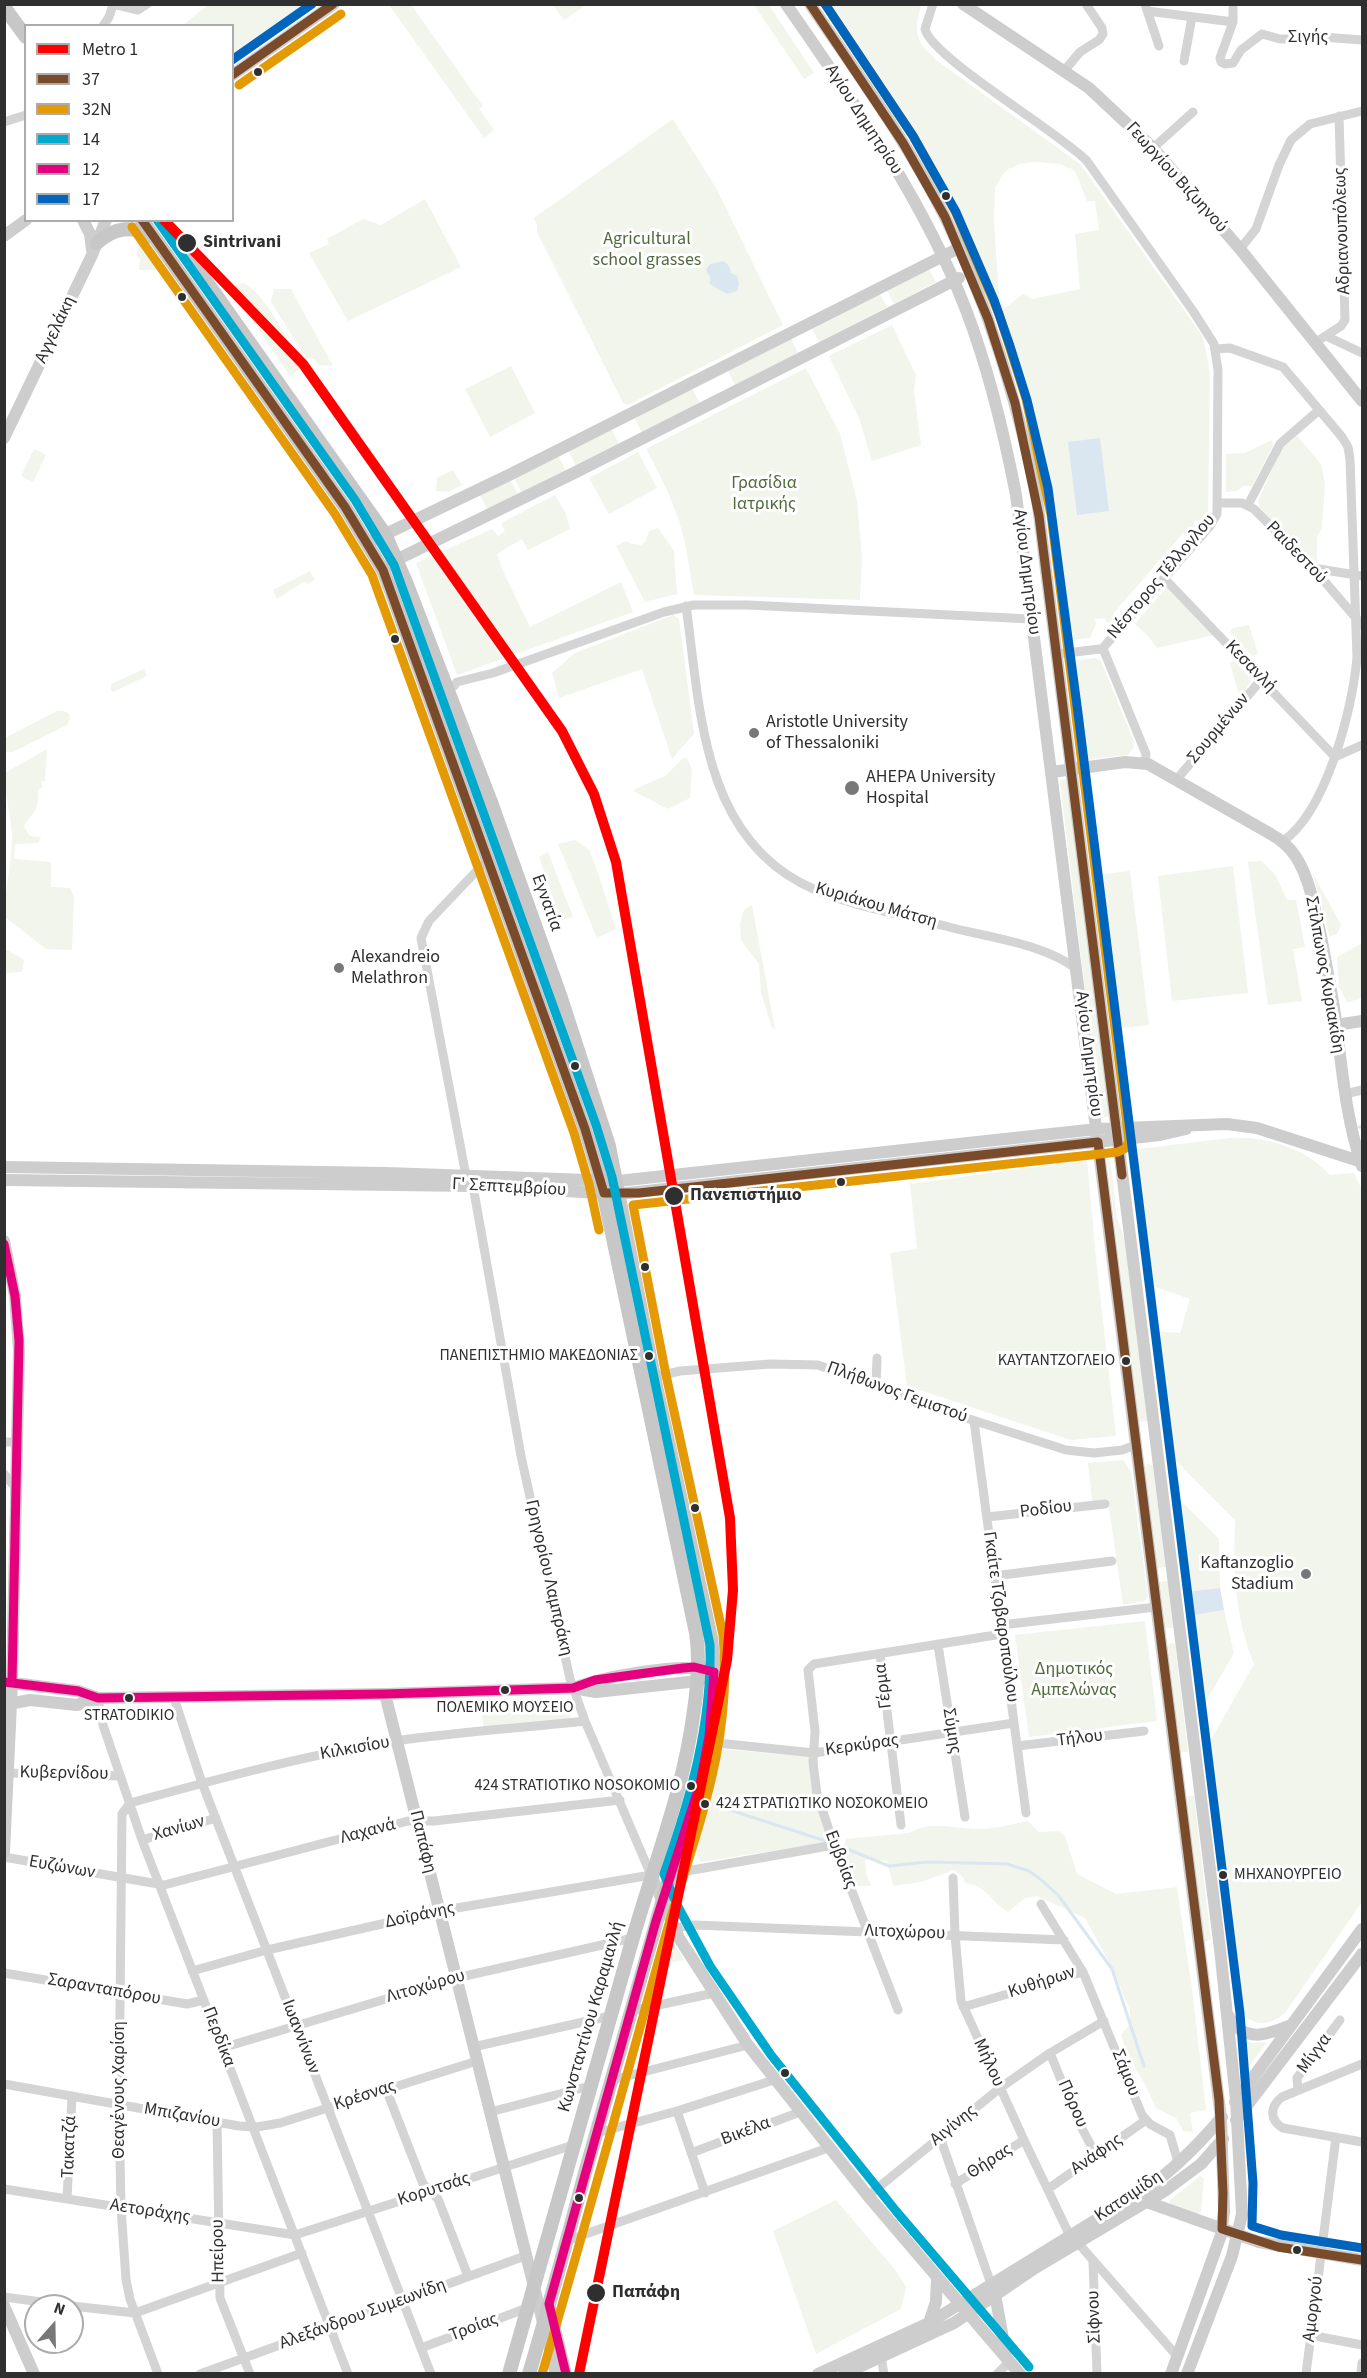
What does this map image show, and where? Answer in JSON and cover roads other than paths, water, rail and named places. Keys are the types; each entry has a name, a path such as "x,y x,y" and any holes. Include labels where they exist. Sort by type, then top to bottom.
{"main road":[{"path":"234,74 334,4"},
{"name":"Αγίου Δημητρίου","path":"786,4 856,105 890,159 942,256 974,334 1004,436 1024,543 1031,619 1221,2118 1222,2229 1171,2373"},
{"name":"Αγίου Δημητρίου","path":"810,4 903,143 940,207 1002,358 1028,455 1037,499 1228,2014 1236,2100 1242,2202 1238,2234 1190,2372"},
{"name":"Γεωργίου Βιζυηνού","path":"963,4 1064,71 1108,105 1154,148 1321,339 1358,390 1362,401"},
{"path":"4,7 9,22 24,35"},
{"path":"4,236 24,221"},
{"path":"84,222 94,249"},
{"name":"Αγγελάκη","path":"4,438 8,417 94,249 105,222"},
{"path":"143,222 345,507 383,570 585,1129 602,1187 696,1633 698,1674"},
{"name":"Εγνατία","path":"164,222 385,534 451,687 560,995 594,1097 619,1188 654,1377 711,1638 714,1672"},
{"path":"94,249 109,234 123,229 139,230 153,237"},
{"path":"368,543 959,249"},
{"path":"383,570 396,560 574,473 969,273"},
{"name":"Στίλπωνος Κυριακίδη","path":"1052,772 1125,762 1145,763 1177,779 1283,841 1298,860 1312,899 1325,958 1345,1094 1362,1163"},
{"path":"1336,1025 1362,1021"},
{"name":"Γ' Σεπτεμβρίου","path":"619,1188 1097,1129 1117,1134 1167,1134 1189,1127 1227,1124 1257,1128 1362,1163"},
{"name":"Γ' Σεπτεμβρίου","path":"4,1167 293,1178 469,1181 619,1188 1098,1142 1117,1134"},
{"name":"Γ' Σεπτεμβρίου","path":"4,1180 293,1178"},
{"path":"4,1241 13,1282 18,1324 11,1442 16,1488 4,1852"},
{"path":"1136,1445 1146,1439 1154,1425"},
{"path":"1152,1577 1172,1575"},
{"path":"1160,1637 1180,1635"},
{"path":"8,1705 30,1700 77,1705 98,1698 385,1694 573,1688 595,1680 683,1668 698,1674 714,1672"},
{"name":"Κωνσταντίνου Καραμανλή","path":"529,2373 670,1874 697,1795 708,1742 714,1672"},
{"name":"Κωνσταντίνου Καραμανλή","path":"509,2373 651,1875 682,1780 691,1737 698,1674"},
{"path":"8,1682 78,1691 98,1698"},
{"name":"Παπάφη","path":"385,1694 556,2373"},
{"name":"Γρηγορίου Λαμπράκη","path":"651,1875 674,1928 748,2045 828,2148 1020,2373"},
{"name":"Κατσιμίδη","path":"818,2373 964,2308 1074,2239 1153,2184 1178,2162 1236,2100 1362,1929"},
{"name":"Κατσιμίδη","path":"1074,2239 1147,2202 1194,2170 1222,2140 1362,1954"},
{"path":"1228,2014 1241,2030 1256,2035 1268,2035 1292,2025"},
{"path":"1147,2202 1278,2247 1362,2260"},
{"path":"928,2323 936,2302 938,2279"},
{"path":"993,2289 1008,2359"},
{"path":"549,2304 566,2373"},
{"path":"4,2306 34,2373"},
{"name":"Κατσιμίδη","path":"844,2373 954,2323 964,2308"}],"street":[{"path":"933,4 925,29 930,41 957,64 1065,141 1087,161 1180,292 1216,349 1218,503 1239,502 1248,505 1280,444 1319,410"},
{"path":"1064,71 1080,52 1099,40 1103,34 1102,28 1086,4"},
{"name":"Σιγής","path":"1233,4 1233,22 1220,58 1225,64 1233,63 1241,50 1262,34 1280,39 1309,36 1362,40"},
{"path":"105,24 110,17 113,5 141,8"},
{"path":"1159,46 1146,8 1233,22"},
{"path":"1184,61 1192,17"},
{"path":"1240,249 1256,229 1279,165 1291,140 1310,124 1362,111"},
{"path":"1154,148 1193,112"},
{"path":"4,122 24,116"},
{"name":"Αδριανουπόλεως","path":"1321,339 1343,324 1345,315 1339,116"},
{"path":"1321,339 1362,353"},
{"path":"1216,349 1230,348 1281,366 1342,437 1348,447 1350,459 1358,575 1359,621 1355,676 1347,717 1335,757 1302,824 1283,841"},
{"name":"Νέστορος Τέλλογλου","path":"1058,654 1102,650 1213,523 1218,503"},
{"name":"Ραιδεστού","path":"1248,505 1313,568 1359,621"},
{"path":"1313,568 1358,575"},
{"name":"Κεσανλή","path":"1164,578 1335,757"},
{"path":"451,687 457,682 484,676 686,606 748,605 1031,619"},
{"name":"Κυριάκου Μάτση","path":"686,606 705,744 714,774 741,829 766,858 789,876 827,894 883,911 1052,953 1077,969"},
{"name":"Νέστορος Τέλλογλου","path":"1102,650 1105,652 1146,754 1145,763"},
{"name":"Σουρμένων","path":"1177,779 1262,680"},
{"path":"1335,757 1362,745"},
{"name":"Γρηγορίου Λαμπράκη","path":"487,860 429,921 421,938 520,1456 573,1688 651,1875"},
{"path":"1345,1094 1362,1090"},
{"path":"876,1386 877,1358"},
{"name":"Πλήθωνος Γεμιστού","path":"654,1377 693,1370 770,1364 812,1364 829,1368 974,1421 1074,1452 1112,1452 1136,1445"},
{"name":"Γκαίτε Τζοβαροπούλου","path":"974,1421 1026,1813"},
{"path":"4,1474 16,1488"},
{"name":"Ροδίου","path":"987,1517 1105,1504"},
{"path":"994,1576 1112,1562"},
{"path":"880,1654 938,1645 1001,1629 1156,1607"},
{"name":"Σύμης","path":"938,1645 965,1817"},
{"name":"Ευβοίας","path":"880,1654 814,1664 809,1667 808,1676 815,1731 817,1794 832,1840 898,2010"},
{"name":"Γέρμα","path":"880,1654 901,1825"},
{"name":"Περδίκα","path":"98,1698 103,1725 142,1840 348,2373"},
{"name":"Ιωαννίνων","path":"174,1698 202,1783 431,2373"},
{"name":"Κιλκισίου","path":"129,1803 321,1755 396,1741 585,1721"},
{"name":"Κερκύρας","path":"708,1742 814,1753 1014,1724"},
{"name":"Τήλου","path":"1017,1746 1144,1731"},
{"name":"Κυβερνίδου","path":"8,1773 120,1776"},
{"name":"Λαχανά","path":"120,1878 160,1886 403,1822 434,1821 620,1800"},
{"name":"Θεαγένους Χαρίση","path":"129,1803 122,1814 120,1878 121,2208 126,2285 158,2373"},
{"name":"Χανίων","path":"142,1840 216,1818"},
{"path":"670,1874 832,1840"},
{"name":"Ευζώνων","path":"4,1857 120,1878"},
{"name":"Δοϊράνης","path":"192,1971 267,1950 439,1911 651,1875"},
{"name":"Μήλου","path":"954,1878 955,1935 963,2007 1024,2140 1074,2239 1177,2356"},
{"name":"Κυθήρων","path":"963,2007 1083,1972 1041,1904"},
{"name":"Λιτοχώρου","path":"674,1928 695,1925 1064,1940"},
{"name":"Λιτοχώρου","path":"222,2049 456,1978 633,1938"},
{"name":"Σάμου","path":"1083,1972 1146,2120"},
{"name":"Σαρανταπόρου","path":"4,1973 187,2004 204,2000"},
{"path":"631,2011 714,1993"},
{"path":"473,2047 610,2016"},
{"name":"Μίγγα","path":"1298,2091 1297,2078 1340,2020"},
{"name":"Αιγίνης","path":"868,2196 1000,2088 1050,2053 1104,2021"},
{"path":"612,2080 748,2045"},
{"name":"Πόρου","path":"1050,2053 1078,2121 1096,2155"},
{"name":"Κρέσνας","path":"254,2127 280,2123 477,2061"},
{"path":"1362,2064 1278,2100 1272,2113 1273,2120 1284,2128 1362,2142"},
{"path":"597,2133 677,2111 774,2080"},
{"name":"Μπιζανίου","path":"4,2084 254,2127"},
{"path":"490,2112 590,2086"},
{"path":"386,2089 423,2184 438,2199 468,2276"},
{"name":"Τακατζά","path":"67,2199 72,2096"},
{"path":"677,2111 705,2193"},
{"name":"Βικέλα","path":"691,2153 800,2112"},
{"path":"1146,2120 1170,2135 1178,2162"},
{"name":"Ανάφης","path":"1048,2189 1146,2120"},
{"name":"Ηπείρου","path":"217,2122 220,2298 250,2373"},
{"path":"940,2137 993,2289"},
{"name":"Αμοργού","path":"1306,2373 1336,2137"},
{"name":"Θήρας","path":"955,2184 1024,2140"},
{"name":"Κορυτσάς","path":"295,2235 573,2145"},
{"path":"566,2241 828,2148"},
{"name":"Αετοράχης","path":"4,2188 295,2235"},
{"path":"84,2307 135,2313 302,2253"},
{"name":"Αλεξάνδρου Συμεωνίδη","path":"200,2373 525,2256"},
{"name":"Σίφνου","path":"1093,2261 1097,2373"},
{"path":"4,2297 24,2300"},
{"name":"Τροίας","path":"421,2348 527,2308"},
{"path":"1310,2334 1362,2345"},
{"path":"881,2356 884,2373"},
{"path":"996,2373 1008,2359"},
{"path":"1360,2373 1362,2363"}],"waterway":[{"path":"714,1805 829,1842"},
{"path":"835,1844 889,1866 927,1862 1007,1864 1029,1871 1039,1878 1058,1895 1112,1969 1144,2066"}],"metro line":[{"name":"1","path":"166,222 303,364 562,731 594,794 616,862 730,1518 733,1590 727,1660 579,2374"}],"place":[{"name":"Sintrivani","path":"187,243"},
{"name":"Aristotle University of Thessaloniki","path":"754,733"},
{"name":"AHEPA University Hospital","path":"852,788"},
{"name":"Alexandreio Melathron","path":"339,968"},
{"name":"Πανεπιστήμιο","path":"674,1196"},
{"name":"ΠΑΝΕΠΙΣΤΗΜΙΟ ΜΑΚΕΔΟΝΙΑΣ","path":"649,1356"},
{"name":"ΚΑΥΤΑΝΤΖΟΓΛΕΙΟ","path":"1126,1361"},
{"name":"Kaftanzoglio Stadium","path":"1306,1574"},
{"name":"ΠΟΛΕΜΙΚΟ ΜΟΥΣΕΙΟ","path":"505,1690"},
{"name":"STRATODIKIO","path":"129,1698"},
{"name":"424 STRATIOTIKO NOSOKOMIO","path":"691,1786"},
{"name":"424 ΣΤΡΑΤΙΩΤΙΚΟ ΝΟΣΟΚΟΜΕΙΟ","path":"705,1804"},
{"name":"ΜΗΧΑΝΟΥΡΓΕΙΟ","path":"1223,1875"},
{"name":"Παπάφη","path":"596,2293"}],"park label":[{"name":"Agricultural school grasses","path":"647,250"},
{"name":"Γρασίδια Ιατρικής","path":"764,494"},
{"name":"Δημοτικός Αμπελώνας","path":"1074,1680"}]}
